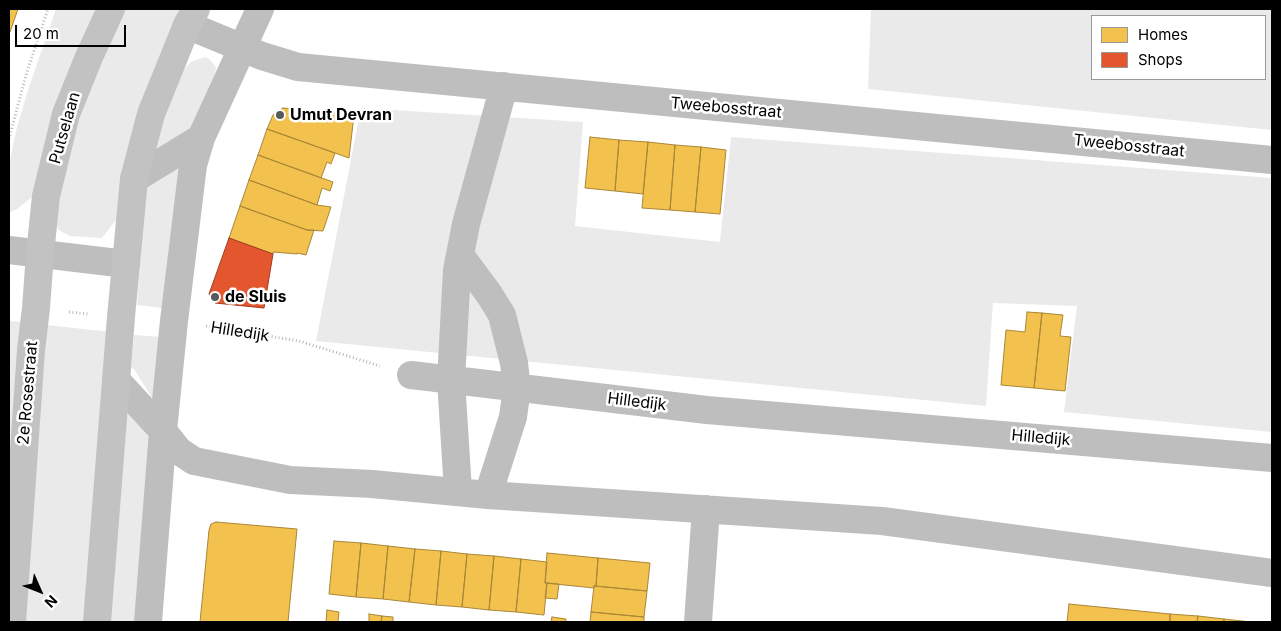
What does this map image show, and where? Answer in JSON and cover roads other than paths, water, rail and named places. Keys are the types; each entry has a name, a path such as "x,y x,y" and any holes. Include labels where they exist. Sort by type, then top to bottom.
{"main road":[{"name":"Putselaan","path":"40,254 46,196 66,114 111,9"},
{"path":"97,622 134,179 151,114 191,17"},
{"name":"2e Rosestraat","path":"12,622 24,440 40,254"}],"street":[{"path":"148,622 162,431 193,165 201,138 260,9"},
{"name":"Tweebosstraat","path":"191,17 241,48 298,66 1272,160"},
{"path":"458,491 452,380 457,270 466,224 504,86"},
{"path":"134,179 201,138"},
{"path":"9,250 126,264"},
{"path":"460,255 502,315 514,364 517,388 513,417 488,495"},
{"name":"Hilledijk","path":"411,375 707,410 1272,458"},
{"path":"116,380 179,451 194,461 290,480 372,484 488,495 882,521 1272,573"},
{"path":"698,622 706,509"}],"place":[{"name":"Umut Devran","path":"280,115"},
{"name":"de Sluis","path":"215,297"}]}
